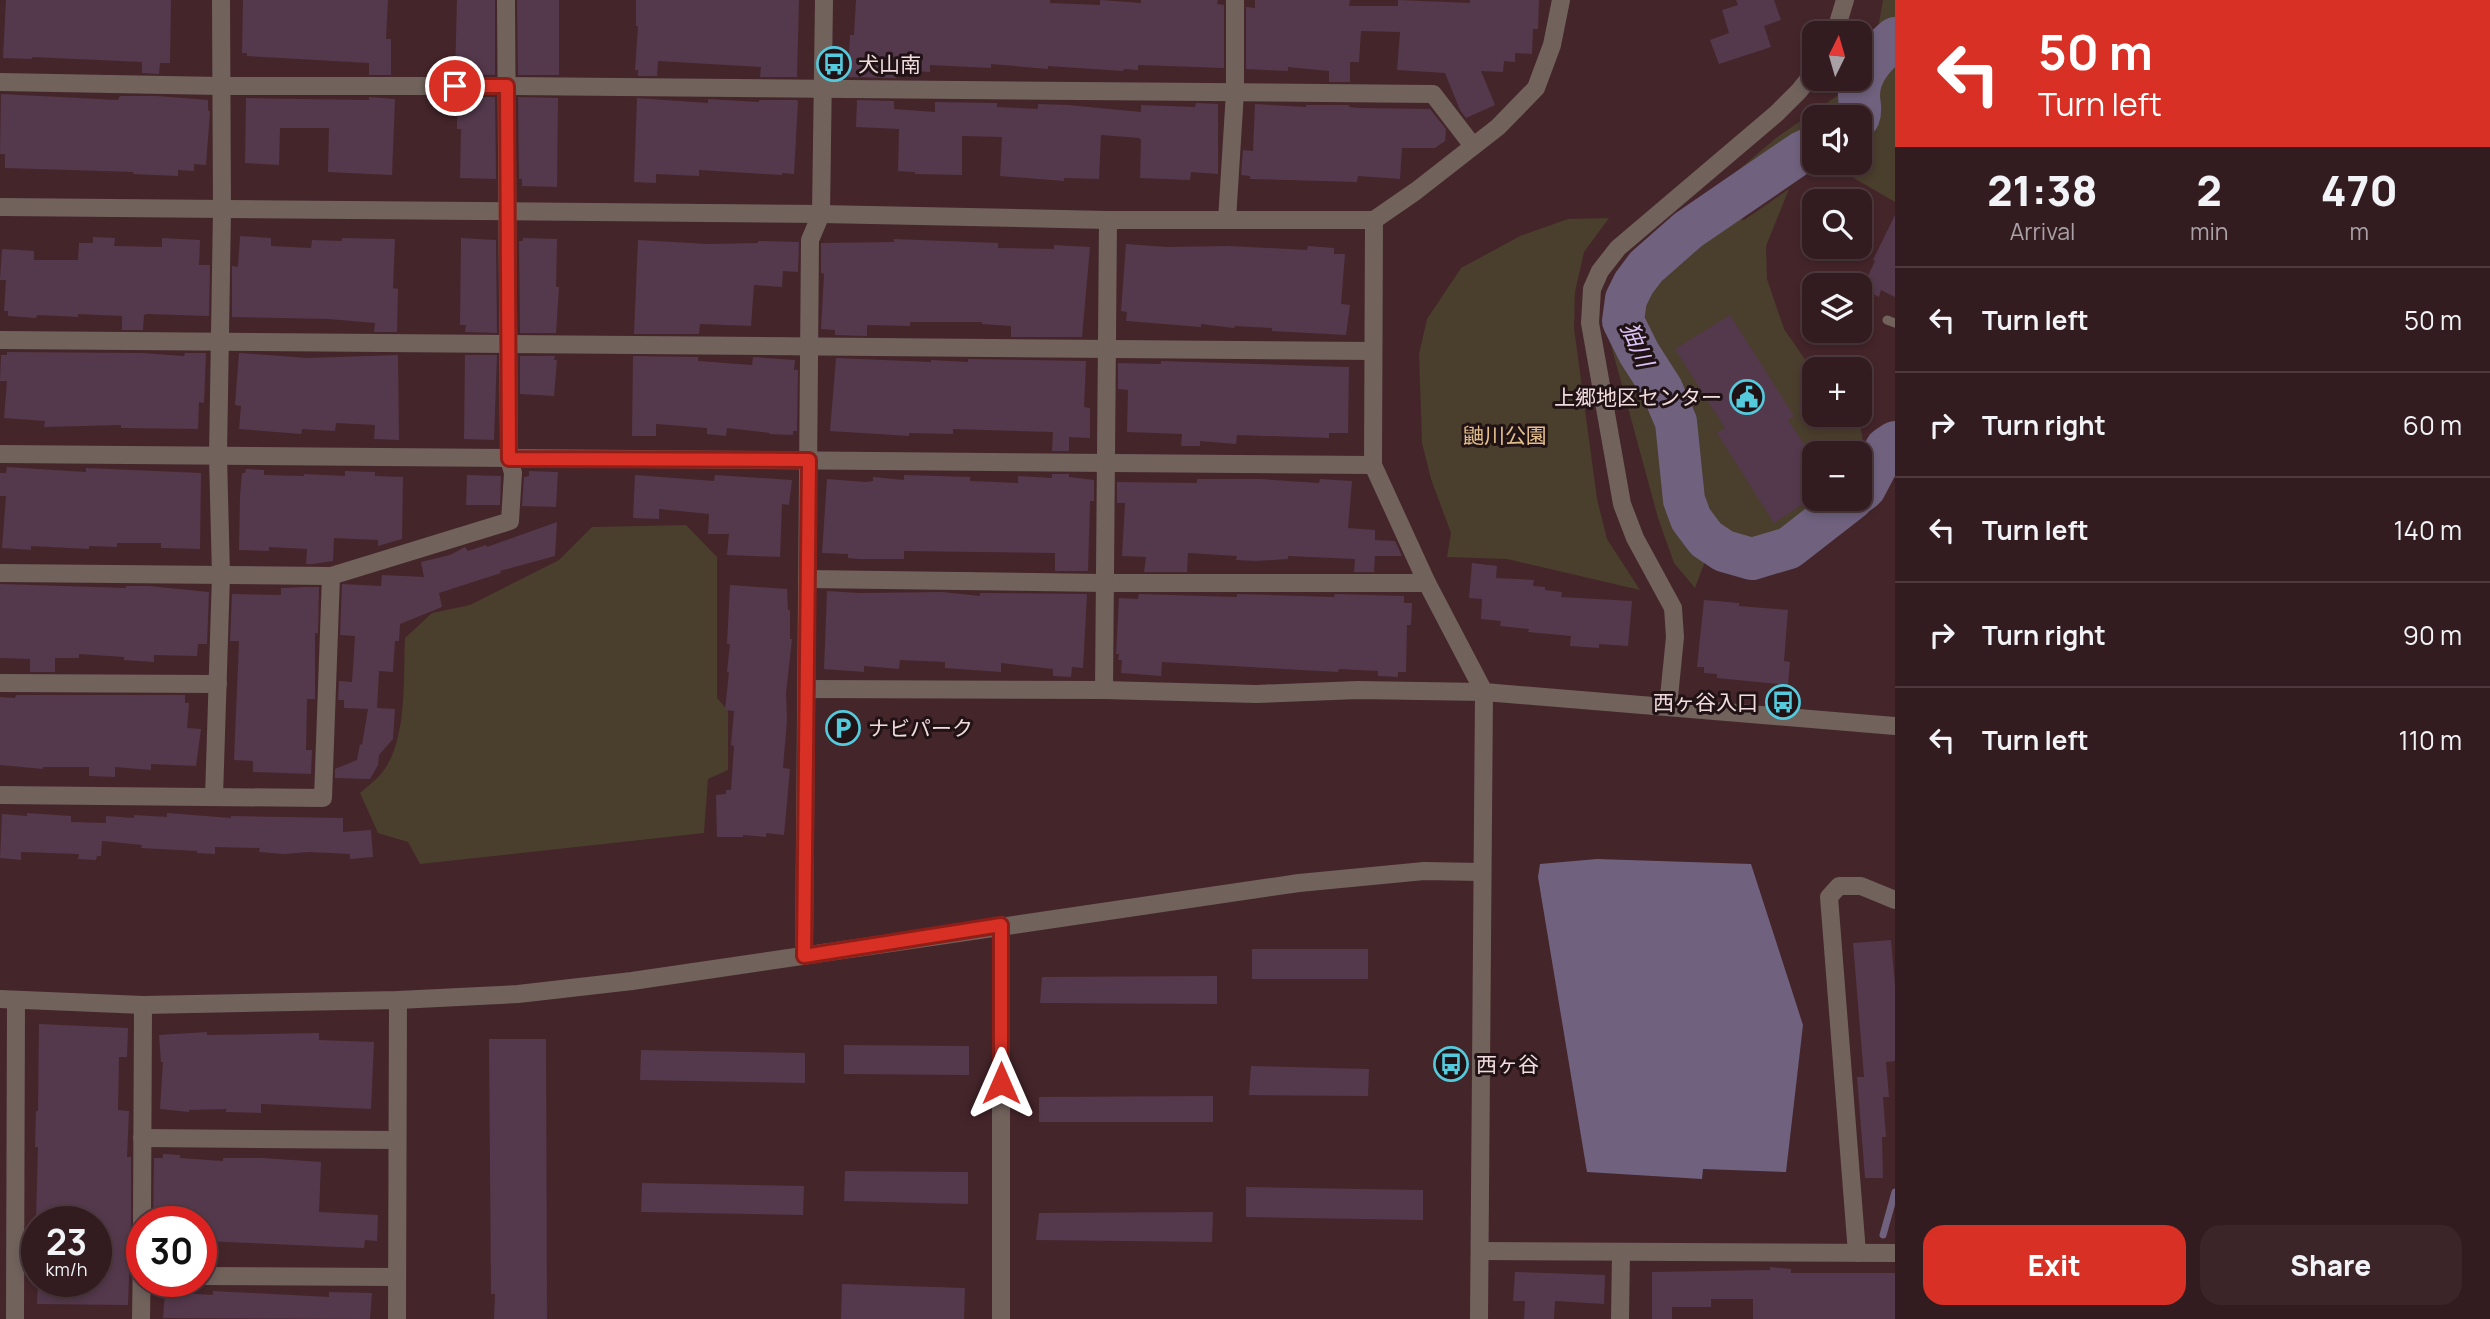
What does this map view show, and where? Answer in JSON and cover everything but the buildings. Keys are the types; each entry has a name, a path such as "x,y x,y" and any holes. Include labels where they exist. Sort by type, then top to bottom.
{"street":[{"path":"214,797 220,575 218,456 222,209 221,0"},
{"path":"0,573 331,576 510,521 513,473 509,459 506,0"},
{"path":"804,956 810,240 821,214 824,0"},
{"path":"1227,220 1235,92 1235,0"},
{"path":"0,207 821,214 1108,220 1374,220 1498,127 1536,88 1552,45 1561,0"},
{"path":"1839,21 1845,0"},
{"path":"0,82 221,86 1433,94 1473,146"},
{"path":"1668,707 1675,637 1673,608 1635,538 1622,505 1590,323 1592,289 1600,271 1618,248 1777,113 1802,88"},
{"path":"1104,690 1108,220"},
{"path":"1374,220 1374,465 1427,583 1484,692 1479,1319"},
{"path":"0,340 1373,351"},
{"path":"0,454 1374,465"},
{"path":"0,795 323,798 331,576"},
{"path":"807,579 1427,583"},
{"path":"0,683 218,684"},
{"path":"807,689 1104,690 1256,694 1357,690 1484,692 1895,726"},
{"path":"15,1319 8,1207 8,1000 143,1005 398,1000 518,993 606,984 1299,883 1424,871 1482,872"},
{"path":"1857,1253 1829,897 1839,886 1861,886 1895,900"},
{"path":"1000,1319 1001,925"},
{"path":"397,1319 398,1000"},
{"path":"142,1206 143,1005"},
{"path":"142,1138 397,1140"},
{"path":"1480,1251 1895,1254"},
{"path":"1620,1252 1620,1319"},
{"path":"217,1276 397,1276"},
{"path":"141,1319 142,1297"}],"green space":[{"path":"1883,0 1895,0 1895,202 1849,175 1872,175 1872,105 1824,105 1844,91 1872,91 1872,62"},
{"path":"1802,120 1802,171 1688,213 1776,138"},
{"path":"1789,189 1766,246 1767,279 1784,329 1803,357 1802,427 1860,427 1862,439 1802,441 1802,511 1820,511 1784,536 1751,547 1725,538 1695,505 1692,462 1676,413 1659,370 1635,335 1630,313 1642,292 1733,218 1744,220"},
{"name":"鼬川公園","path":"1609,218 1584,252 1575,292 1574,328 1597,499 1607,539 1640,590 1507,559 1447,557 1451,533 1431,479 1422,443 1419,354 1427,319 1461,268 1520,236 1568,219"},
{"path":"1608,334 1634,348 1664,399 1694,521 1713,540 1695,588 1674,563 1658,518"},
{"path":"686,525 717,557 717,698 728,711 728,770 708,779 704,833 420,864 408,842 378,833 360,793 380,775 389,762 400,729 405,638 432,613 470,605 559,560 592,527"}],"shaded area":[{"path":"1597,859 1751,864 1803,1025 1786,1172 1703,1169 1702,1179 1587,1172 1538,877 1540,864"}],"waterway":[{"name":"㹨川","path":"1860,105 1860,86 1866,70 1895,38"},
{"name":"㹨川","path":"1802,152 1688,230 1646,267 1626,299 1623,321 1662,389 1676,422 1684,500 1691,519 1706,539 1724,551 1752,559 1789,548 1837,511"},
{"name":"㹨川","path":"1872,475 1886,448 1895,442"},
{"path":"1883,1235 1895,1192"}],"place":[{"name":"犬山南","path":"834,64"},
{"name":"上郷地区センター","path":"1747,397"},
{"name":"西ヶ谷入口","path":"1783,702"},
{"name":"ナビパーク","path":"843,728"},
{"name":"西ヶ谷","path":"1451,1064"}],"route":[{"path":"455,86 507,86 509,459 809,460 804,956 1001,925 1001,1083"}]}
